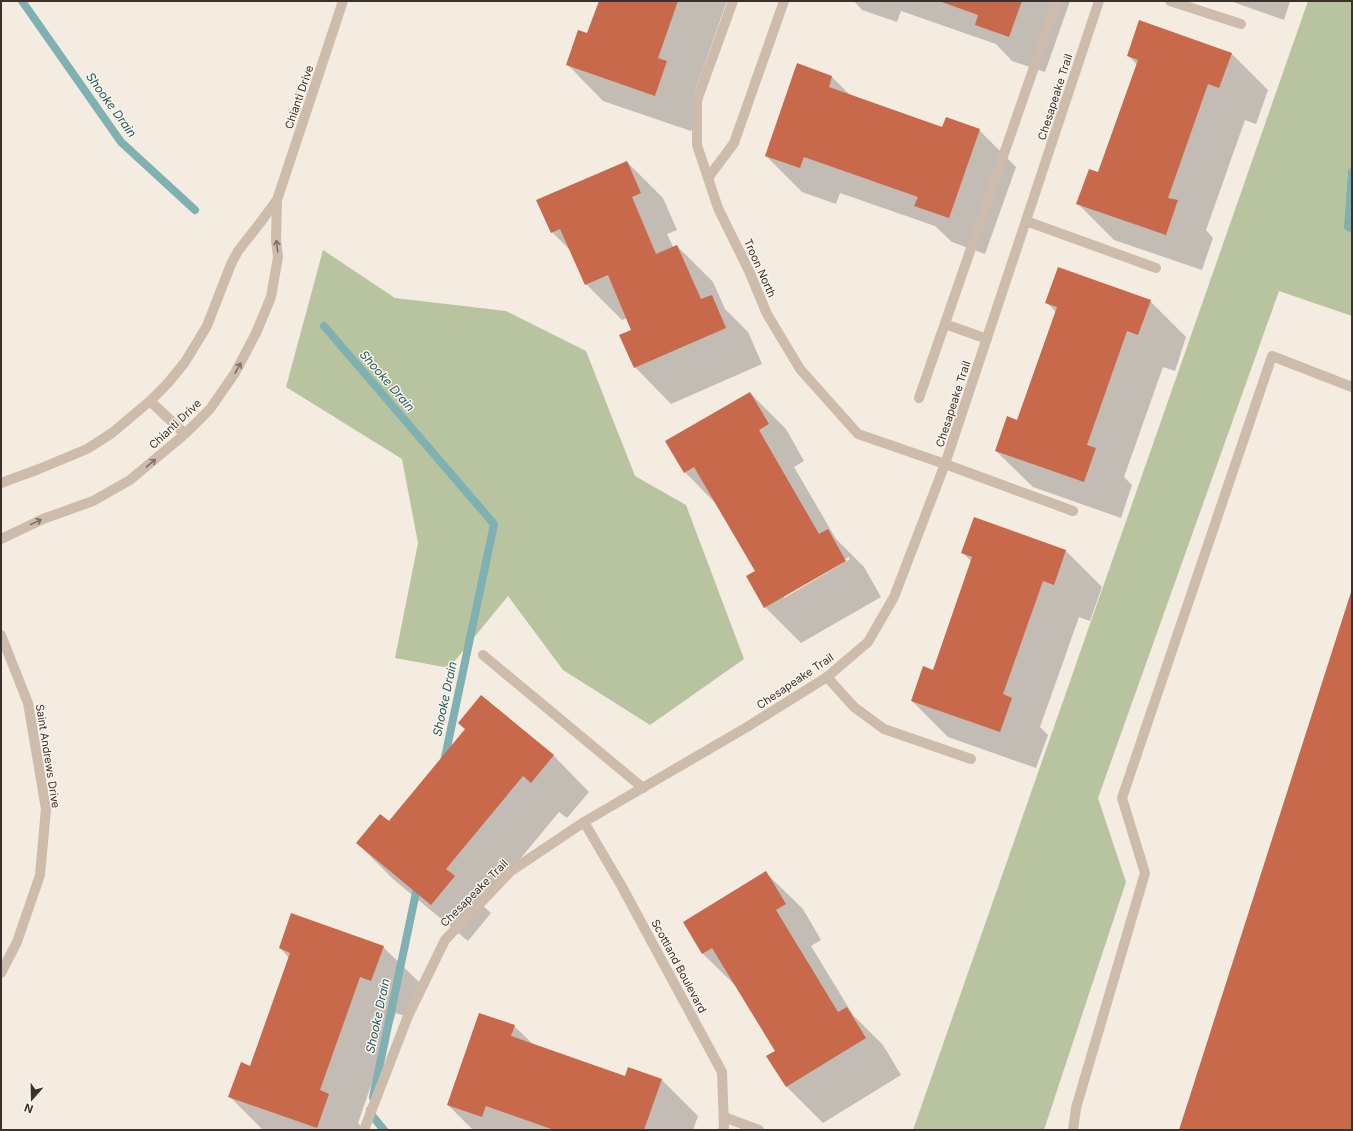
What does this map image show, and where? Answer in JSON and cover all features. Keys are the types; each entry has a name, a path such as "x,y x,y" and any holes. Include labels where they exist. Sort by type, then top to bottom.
{"street":[{"name":"Chianti Drive","path":"1,539 43,519 93,501 130,480 185,434 210,409 235,373 256,333 271,297 278,257 276,240 277,200 343,1"},
{"name":"Troon North","path":"733,1 697,100 697,145 718,208 749,271 767,314 800,369 858,434 1073,511"},
{"path":"708,178 734,143 784,1"},
{"path":"920,398 1057,1"},
{"name":"Chesapeake Trail","path":"364,1130 408,1016 446,940 511,871 584,822 746,727 827,677 868,642 894,597 945,464 1099,1"},
{"path":"1170,1 1241,24"},
{"name":"Chianti Drive","path":"1,483 88,449 112,433 150,401 168,383 185,362 210,320 231,264 238,251 277,200"},
{"path":"1026,221 1156,268"},
{"path":"946,324 987,339"},
{"path":"1073,1130 1076,1108 1145,873 1122,798 1272,356 1352,387"},
{"path":"150,401 185,434"},
{"name":"Saint Andrews Drive","path":"1,635 28,703 46,809 40,875 18,942 1,973"},
{"path":"483,655 643,788"},
{"path":"827,677 854,707 884,729 971,759"},
{"name":"Scottland Boulevard","path":"584,822 621,885 722,1072 724,1117 723,1130"},
{"path":"724,1117 759,1130"}],"green space":[{"path":"1308,1 1352,1 1352,316 1279,291 1098,798 1126,882 1044,1130 913,1130"},
{"path":"323,250 395,298 506,311 586,351 635,476 686,505 744,659 650,725 563,670 508,596 449,668 395,658 418,543 402,459 286,387"}],"building":[{"path":"599,1 678,1 658,58 667,61 655,96 566,65 578,30 587,33"},
{"path":"939,1 1022,1 1009,37 975,25 978,15"},
{"path":"1139,20 1232,53 1219,88 1208,84 1168,198 1178,200 1166,235 1076,204 1089,169 1098,172 1138,60 1127,56"},
{"path":"797,63 832,76 829,87 942,127 946,117 980,129 949,218 914,206 918,197 804,157 800,168 765,156"},
{"path":"627,161 641,193 632,197 656,254 677,245 701,299 712,295 726,328 634,368 619,335 631,330 608,275 585,285 560,229 551,233 536,200"},
{"path":"1058,267 1151,300 1138,335 1127,331 1087,445 1096,448 1084,482 995,451 1007,416 1017,420 1057,307 1045,303"},
{"path":"750,392 769,424 759,430 819,534 828,529 846,561 764,608 746,576 755,571 694,467 684,473 665,441"},
{"path":"974,517 1066,550 1054,585 1043,581 1003,694 1012,698 1000,732 911,701 923,666 933,670 972,557 961,553"},
{"path":"1352,589 1352,1130 1179,1130"},
{"path":"481,695 554,755 531,783 523,776 446,869 455,876 431,905 356,843 380,814 389,821 465,729 458,723"},
{"path":"766,871 786,904 776,910 838,1012 847,1007 866,1038 786,1087 766,1056 775,1051 712,948 702,954 683,922"},
{"path":"291,913 384,946 371,981 360,977 320,1090 329,1094 317,1128 228,1097 241,1062 250,1066 290,953 279,948"},
{"path":"479,1013 515,1025 511,1036 625,1076 628,1067 662,1079 644,1130 554,1130 486,1106 482,1117 447,1105"}],"waterway":[{"name":"Shooke Drain","path":"22,1 121,142 195,210"},
{"path":"1352,172 1348,227 1352,229"},
{"name":"Shooke Drain","path":"324,326 494,524 444,762"},
{"name":"Shooke Drain","path":"373,1097 418,883"},
{"name":"Shooke Drain","path":"370,1110 370,1113 384,1130"}]}
